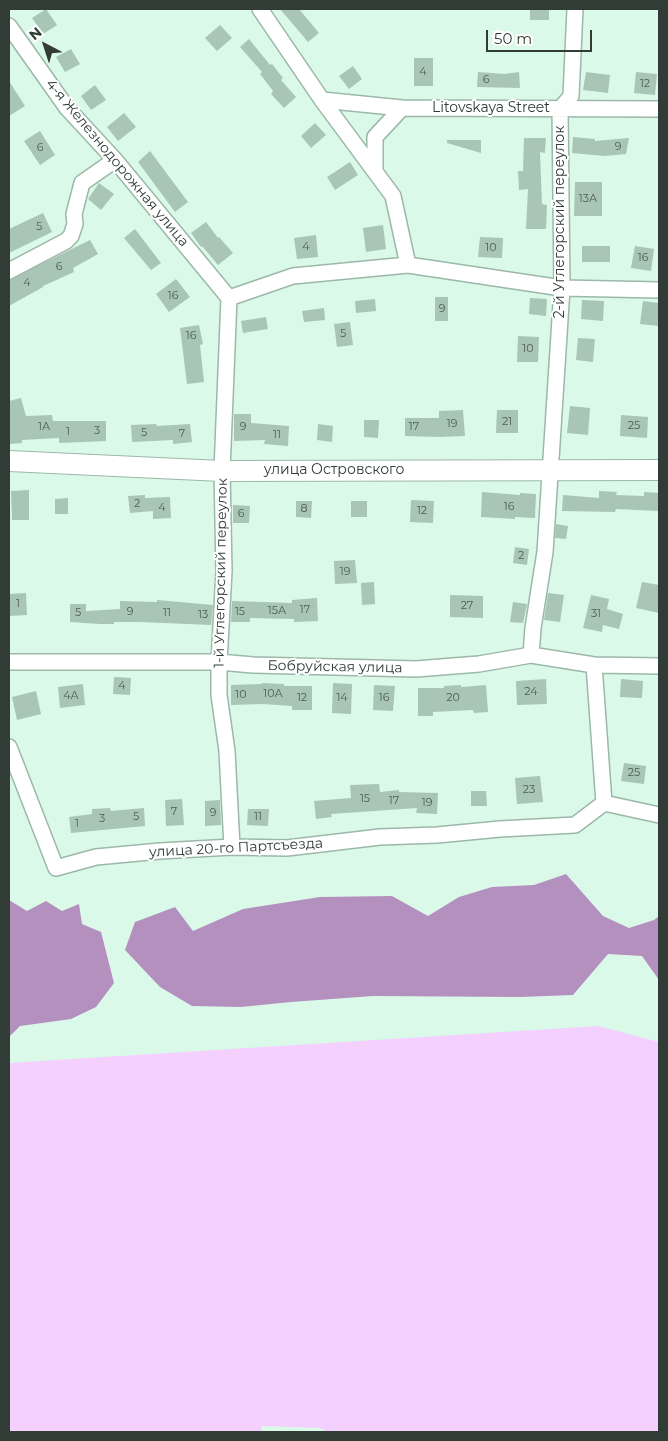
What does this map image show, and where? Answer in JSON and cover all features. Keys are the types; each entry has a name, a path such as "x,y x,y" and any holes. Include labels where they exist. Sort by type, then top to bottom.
{"street":[{"path":"260,9 322,100 393,196 408,265"},
{"name":"2-й Углегорский переулок","path":"531,656 533,628 545,552 562,288 560,109 571,96 575,9"},
{"name":"4-я Железнодорожная улица","path":"9,26 67,108 115,160 229,298"},
{"name":"Litovskaya Street","path":"322,100 402,108 659,110"},
{"path":"375,170 375,137 402,108"},
{"path":"9,271 66,241 71,236 75,224 74,214 82,183 115,160"},
{"path":"229,298 293,276 408,265 562,288 659,290"},
{"name":"1-й Углегорский переулок","path":"229,298 222,471 224,571 219,695 227,751 232,847"},
{"name":"улица Островского","path":"9,461 222,471 659,470"},
{"name":"Бобруйская улица","path":"9,662 219,662 253,665 416,668 479,664 531,656 594,665 659,666"},
{"path":"594,665 604,803 659,815"},
{"name":"улица 20-го Партсъезда","path":"9,747 56,868 96,857 160,851 232,847 286,848 380,837 437,835 575,825 604,803"}],"shaded area":[{"path":"566,874 603,916 629,928 654,920 659,916 659,980 642,956 608,954 573,995 520,997 373,996 241,1007 192,1006 160,987 125,950 135,922 175,907 193,931 243,909 320,897 392,896 428,916 459,897 492,887 534,885"},
{"path":"9,900 27,911 46,901 62,911 79,904 82,924 101,932 114,983 96,1007 71,1019 20,1026 9,1037"},
{"path":"598,1026 659,1042 659,1432 327,1432 320,1428 262,1426 261,1432 9,1432 9,1063"}],"building":[{"path":"46,9 57,25 43,34 32,18"},
{"path":"280,9 299,9 319,33 308,42"},
{"path":"530,9 549,9 549,20 530,20"},
{"path":"220,25 232,38 217,51 205,38"},
{"path":"249,39 270,65 272,64 283,78 281,80 296,97 284,108 271,94 273,91 260,74 262,72 240,47"},
{"path":"71,49 80,64 65,72 56,57"},
{"path":"414,58 433,58 433,86 414,86"},
{"path":"353,66 362,79 349,89 339,76"},
{"path":"478,72 505,74 519,72 520,88 477,87"},
{"path":"586,72 610,75 608,93 583,90"},
{"path":"636,72 657,74 655,95 634,93"},
{"path":"9,81 25,106 9,116"},
{"path":"95,85 106,100 91,110 81,96"},
{"path":"124,113 136,127 118,141 107,127"},
{"path":"315,123 326,135 311,148 301,136"},
{"path":"40,131 55,155 40,165 24,141"},
{"path":"573,137 595,139 595,141 629,138 626,154 605,156 572,153"},
{"path":"524,138 546,138 545,153 540,152 542,204 547,205 546,229 526,229 528,189 519,190 518,171 523,171"},
{"path":"447,140 481,140 481,153 447,143"},
{"path":"150,151 188,202 175,212 138,162"},
{"path":"350,162 358,175 335,190 327,177"},
{"path":"575,182 602,182 602,216 574,216"},
{"path":"99,183 114,194 101,210 88,199"},
{"path":"43,213 52,232 9,253 9,229"},
{"path":"206,222 233,253 218,265 191,233"},
{"path":"383,225 386,249 366,252 363,228"},
{"path":"135,229 161,263 151,270 124,238"},
{"path":"316,235 318,257 297,259 294,238"},
{"path":"480,237 503,238 502,258 478,257"},
{"path":"90,240 98,254 73,268 74,272 43,286 9,306 9,280"},
{"path":"582,246 610,246 610,262 582,262"},
{"path":"635,246 654,249 651,271 631,268"},
{"path":"176,279 190,297 169,312 156,294"},
{"path":"435,297 448,297 448,321 435,321"},
{"path":"530,298 547,299 546,316 529,314"},
{"path":"375,299 376,311 356,313 355,301"},
{"path":"582,300 604,301 603,321 581,319"},
{"path":"643,301 659,303 659,326 640,324"},
{"path":"324,308 325,320 304,322 302,311"},
{"path":"266,317 268,329 243,333 241,321"},
{"path":"350,322 353,345 337,347 334,324"},
{"path":"199,325 203,344 200,345 204,382 187,384 180,328"},
{"path":"518,336 539,337 538,362 517,362"},
{"path":"578,338 595,339 593,362 576,360"},
{"path":"21,398 26,416 52,415 53,421 106,421 106,441 59,443 59,438 22,440 22,443 9,444 9,401"},
{"path":"570,406 590,408 588,435 567,433"},
{"path":"463,410 465,436 405,436 405,418 439,418 439,411"},
{"path":"497,410 518,410 518,433 496,433"},
{"path":"234,414 251,414 251,423 289,426 288,446 264,444 265,440 234,441"},
{"path":"621,415 648,417 647,438 620,436"},
{"path":"364,420 379,420 378,438 364,437"},
{"path":"156,424 157,426 190,424 192,442 173,444 173,440 132,442 131,425"},
{"path":"318,424 333,426 332,442 317,440"},
{"path":"29,490 29,520 12,520 11,491"},
{"path":"599,491 617,492 616,495 644,496 644,492 659,493 659,511 616,509 615,512 562,511 563,495 599,498"},
{"path":"482,492 520,495 520,493 536,494 535,518 481,517"},
{"path":"145,495 145,498 170,497 171,518 153,519 153,511 130,513 128,496"},
{"path":"68,498 68,514 55,514 55,499"},
{"path":"411,500 434,501 433,523 410,522"},
{"path":"296,501 312,501 311,518 296,517"},
{"path":"351,501 367,501 367,517 351,517"},
{"path":"233,505 250,506 249,523 233,523"},
{"path":"556,524 568,526 566,539 555,538"},
{"path":"515,547 529,549 527,565 513,563"},
{"path":"355,560 357,583 335,584 334,561"},
{"path":"374,582 375,604 362,605 361,583"},
{"path":"642,582 659,585 659,613 636,608"},
{"path":"26,593 27,615 9,616 9,594"},
{"path":"548,593 564,595 560,622 544,620"},
{"path":"450,595 483,596 483,618 450,617"},
{"path":"591,595 609,599 607,609 623,614 619,629 603,625 602,632 583,628"},
{"path":"317,598 318,621 294,622 294,619 250,618 250,622 231,622 232,601 292,603 292,600"},
{"path":"157,600 213,605 211,625 70,622 70,604 86,604 86,611 120,609 120,601 157,602"},
{"path":"513,602 527,604 523,623 510,622"},
{"path":"114,677 131,678 130,695 113,694"},
{"path":"546,679 547,704 517,705 516,681"},
{"path":"621,679 643,681 642,698 620,697"},
{"path":"333,683 352,684 351,714 332,713"},
{"path":"83,684 85,705 60,708 58,687"},
{"path":"284,684 284,686 312,686 312,710 292,710 292,706 263,704 231,705 231,685"},
{"path":"374,685 395,686 393,711 373,710"},
{"path":"461,685 461,687 486,685 488,712 474,713 473,710 433,712 433,716 418,716 418,688 444,688 444,686"},
{"path":"36,691 41,714 17,720 12,697"},
{"path":"624,763 646,766 644,784 621,781"},
{"path":"540,776 543,802 517,804 515,778"},
{"path":"379,784 380,792 399,790 399,792 438,793 437,814 416,813 417,808 331,814 332,817 316,819 314,801 351,798 350,785"},
{"path":"471,791 486,791 487,806 471,806"},
{"path":"182,799 184,825 166,826 165,800"},
{"path":"220,800 221,825 205,826 205,801"},
{"path":"110,808 111,811 144,808 145,826 71,833 69,817 92,814 92,809"},
{"path":"248,809 269,809 268,826 247,825"}]}
